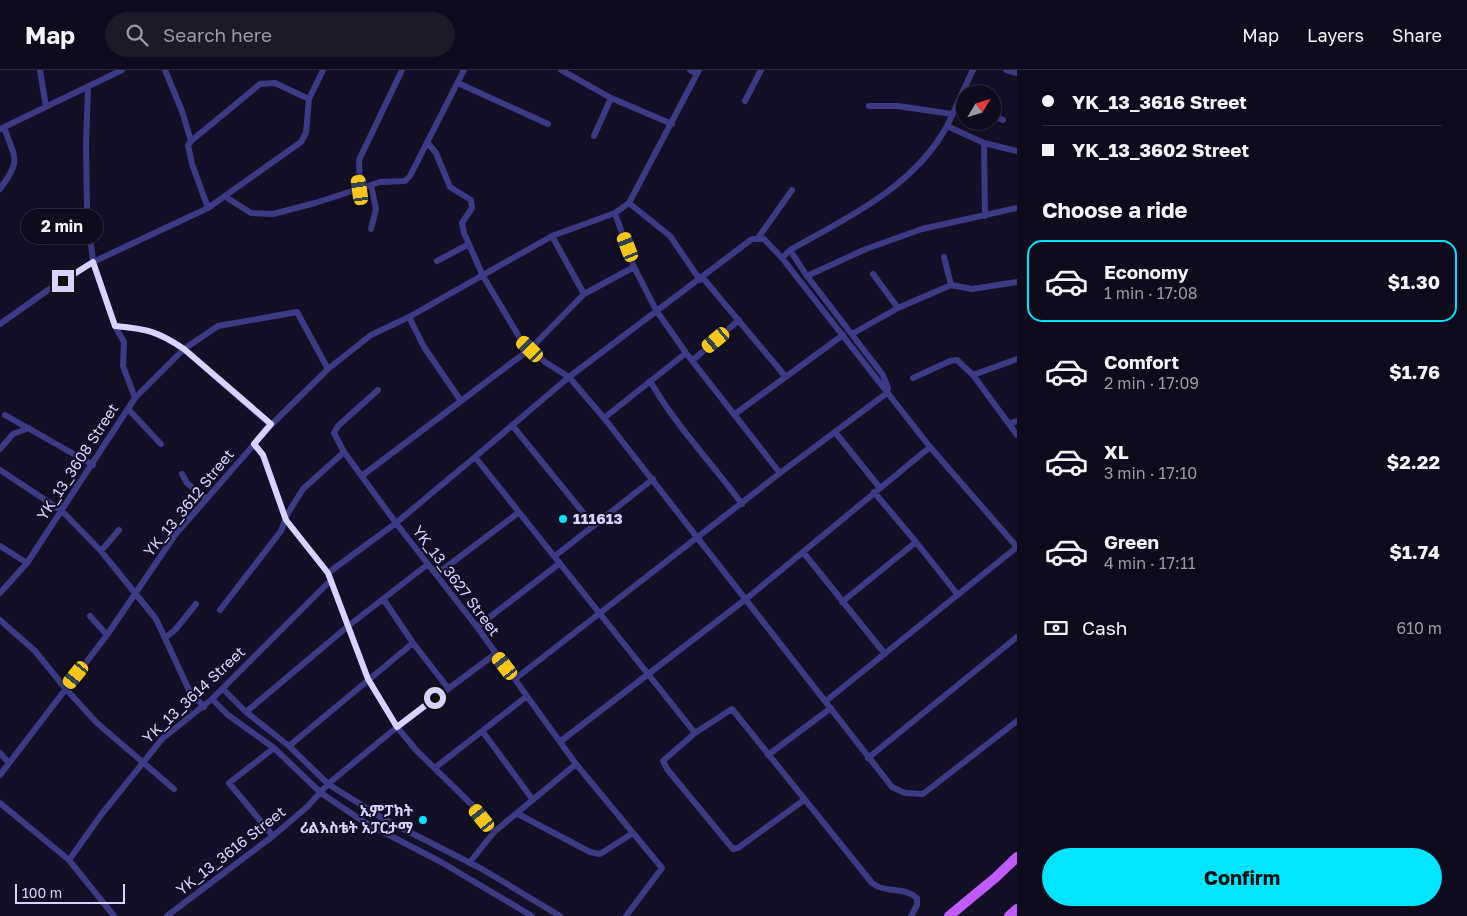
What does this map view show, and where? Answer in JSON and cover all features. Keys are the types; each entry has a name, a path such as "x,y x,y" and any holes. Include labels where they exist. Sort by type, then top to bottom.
{"main road":[{"path":"948,916 995,878 1017,857"},
{"path":"1010,916 1017,908"}],"street":[{"path":"40,70 46,107"},
{"path":"0,189 16,162 2,128 122,70"},
{"path":"166,70 184,115 184,123 191,141"},
{"path":"0,324 48,290 93,262 208,208 301,142 306,133 309,99 323,70"},
{"path":"360,190 359,160 402,70"},
{"path":"226,197 251,213 273,214 360,190 371,185 405,181 410,176 464,70"},
{"path":"562,70 610,98 672,124"},
{"path":"690,70 698,72 629,203 670,236 702,279 740,320 785,376"},
{"path":"746,101 761,70"},
{"path":"967,85 972,70"},
{"path":"1006,70 1017,73"},
{"path":"208,208 192,164 188,144 260,84 275,82 309,99"},
{"path":"458,83 548,124"},
{"path":"88,88 86,141 87,209 93,262 115,326 124,342 123,366 135,398"},
{"path":"594,136 610,98"},
{"path":"869,106 898,106 917,110 938,110 952,114"},
{"path":"782,258 790,250 899,184 928,152 947,126 956,109"},
{"path":"947,126 984,143 1017,151"},
{"path":"427,142 436,154 450,187 470,200 472,208 462,227 468,244 483,276 521,340 551,366 569,377 604,418 653,478 868,758 897,790 915,795 923,794 1017,721"},
{"path":"984,143 985,216"},
{"path":"371,185 376,209 371,229"},
{"path":"758,238 792,190"},
{"name":"YK_13_3612 Street","path":"0,775 65,688 108,635 155,562 206,498 271,424 328,368 371,335 409,317 552,236 615,213 629,203"},
{"path":"807,276 866,249 922,229 1017,208"},
{"path":"615,213 634,267 656,310 686,353 780,472"},
{"path":"552,236 584,294"},
{"path":"328,573 396,523 569,377 656,310 702,279 752,239 764,239 782,258 930,446 1017,547 826,701"},
{"path":"437,261 468,244"},
{"path":"515,679 598,613 742,504 780,472 887,393 888,388 883,375 807,276 790,250"},
{"path":"944,257 951,285"},
{"path":"363,475 530,349 584,294 634,267"},
{"path":"873,274 898,308"},
{"path":"852,334 898,308 951,285 972,289 1017,282"},
{"name":"YK_13_3608 Street","path":"0,593 27,563 93,465 135,398 184,349 218,326 293,311 301,315 328,368"},
{"path":"409,317 424,347 461,401"},
{"path":"693,360 740,320"},
{"path":"115,326 157,332 184,349 271,424"},
{"path":"735,414 843,335"},
{"path":"604,418 686,353"},
{"path":"973,375 1017,359"},
{"path":"913,378 950,360 962,363 1017,435"},
{"path":"650,381 691,443 710,461 742,504"},
{"name":"YK_13_3627 Street","path":"378,390 338,426 334,433 344,452 363,475 396,523 477,627 576,764 662,868 626,916"},
{"path":"128,409 161,444"},
{"path":"5,415 93,465"},
{"path":"1008,424 1017,421"},
{"path":"512,425 594,526"},
{"path":"0,449 13,434 29,428"},
{"path":"835,432 916,542 958,595"},
{"path":"254,444 263,455 286,520 328,573 368,679 397,727 416,750 436,767 494,832"},
{"path":"561,741 746,599 930,446"},
{"path":"220,610 282,531 294,502 303,489 344,452"},
{"path":"475,456 518,513 555,556 598,613 695,733"},
{"path":"0,470 62,511 137,592 166,637 190,690 204,707"},
{"path":"182,474 187,483 206,498"},
{"path":"555,556 653,478"},
{"path":"437,574 518,513"},
{"path":"101,551 119,530"},
{"path":"842,602 916,542"},
{"path":"0,546 27,563"},
{"path":"803,552 885,654"},
{"path":"477,627 560,563"},
{"path":"246,712 347,627 428,564"},
{"name":"YK_13_3614 Street","path":"68,860 143,761 162,739 204,707 330,581"},
{"path":"384,600 413,643 448,688"},
{"path":"166,637 175,630 196,604"},
{"path":"90,616 108,635"},
{"path":"0,620 35,651 97,723 174,789"},
{"path":"868,758 1017,637"},
{"path":"289,746 413,643"},
{"name":"YK_13_3616 Street","path":"167,916 273,836 322,793 328,784 397,727 495,654"},
{"path":"223,689 246,712 289,746 328,784 384,819 470,862 560,916"},
{"path":"436,767 527,696"},
{"path":"212,699 228,715 274,748 322,793 364,822 441,862 532,916"},
{"path":"768,755 830,708"},
{"path":"804,800 738,848 733,849 664,764 665,757 695,733 732,709 804,800 879,889 904,891 917,898 917,905 910,916"},
{"path":"483,732 533,800"},
{"path":"273,836 229,783 274,748"},
{"path":"0,753 9,763"},
{"path":"470,862 494,832 576,764"},
{"path":"0,803 68,860 114,916"},
{"path":"518,814 590,852 600,854 632,833"}],"place":[{"name":"111613","path":"563,519"},
{"name":"ኢምፓክት ሪልእስቴት አፓርታማ","path":"423,820"}],"route":[{"path":"63,281 93,262 115,326 157,332 169,339 184,349 271,424 254,444 263,455 272,476 286,520 328,573 368,679 397,727 435,698"}]}
